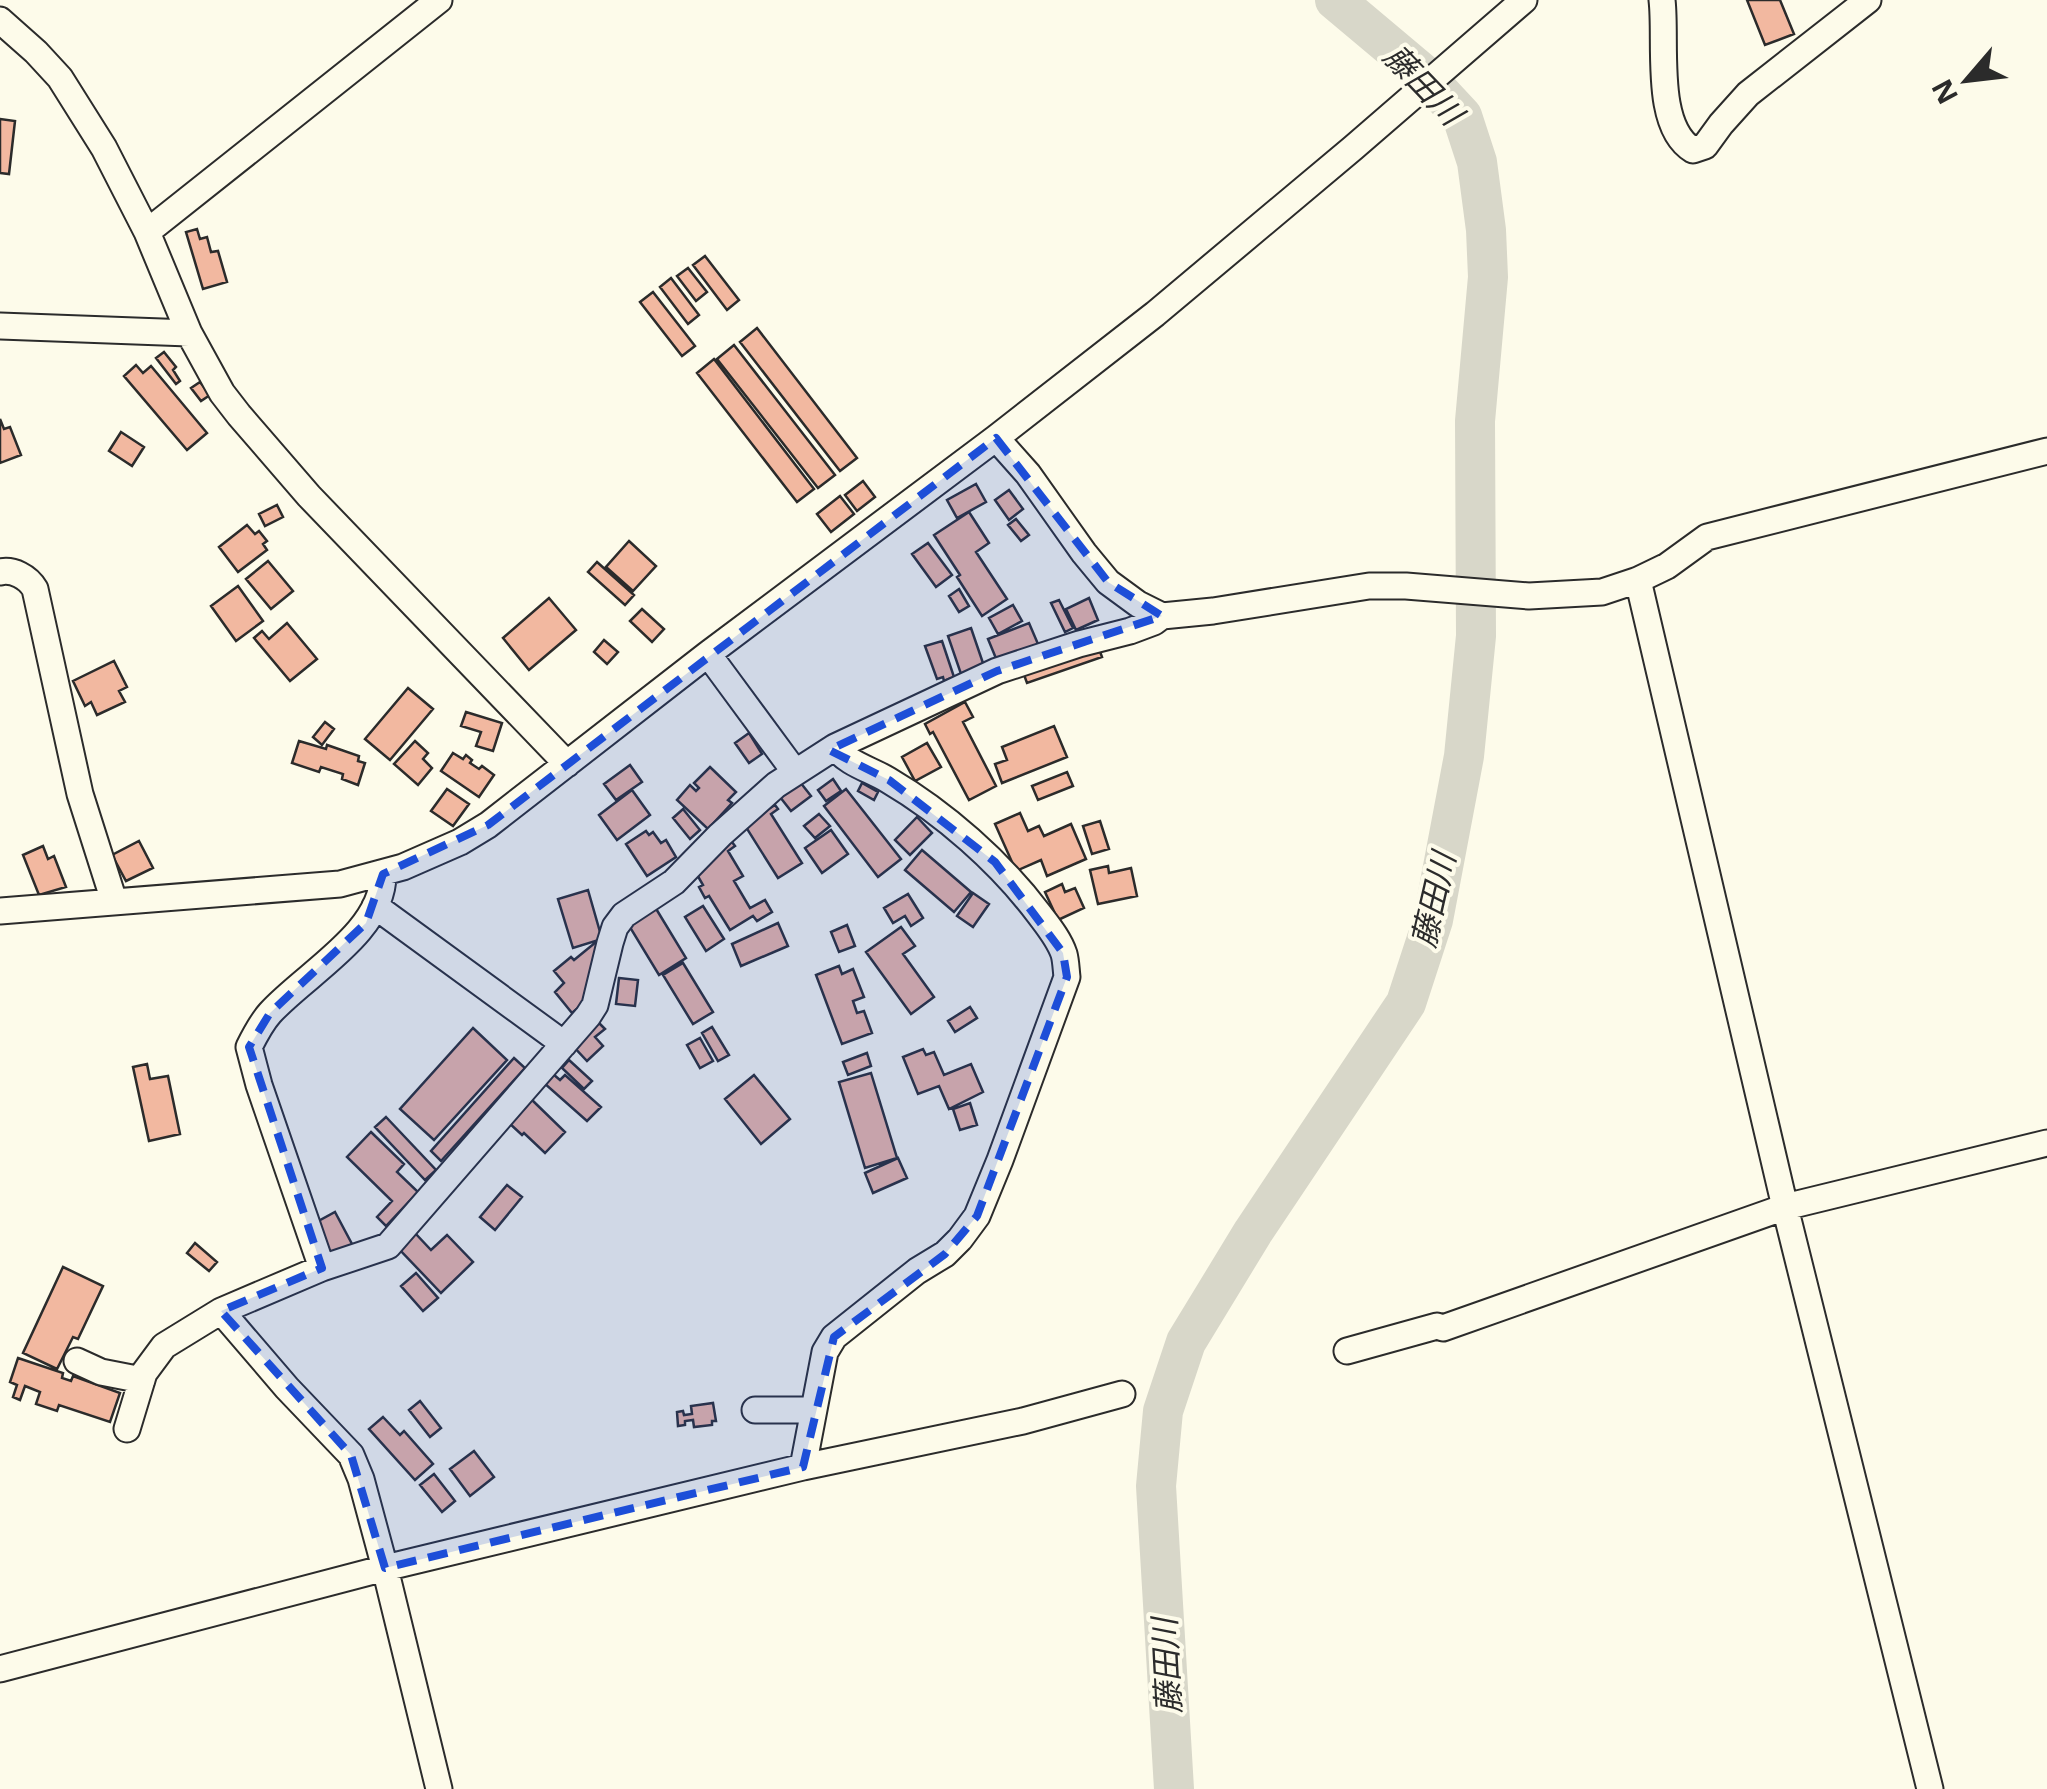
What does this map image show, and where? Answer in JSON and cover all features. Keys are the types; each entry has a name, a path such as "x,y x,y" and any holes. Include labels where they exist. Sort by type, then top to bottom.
{"street":[{"path":"147,232 439,0"},
{"path":"0,911 340,884 382,874 435,853 488,825 1155,314 1524,0"},
{"path":"1662,0 1668,109 1678,136 1693,150 1705,146 1748,94 1868,0"},
{"path":"0,20 60,78 104,148 147,232 189,333 222,393 323,510 568,764"},
{"path":"0,326 189,333"},
{"path":"996,438 1028,474 1108,582 1162,616 1213,612 1369,586 1530,596 1602,592 1667,566 1707,537 2047,451"},
{"path":"0,572 13,572 31,582 34,589 80,794 114,901"},
{"path":"1638,580 1785,1207 1930,1789"},
{"path":"127,1429 144,1373 164,1346 221,1311 322,1268 388,1246 595,1005 610,943 624,915 674,882 776,785 835,748 997,671 1154,622 1162,616"},
{"path":"708,654 795,772"},
{"path":"803,1467 825,1352 834,1337 917,1271 945,1254 978,1216 1067,977 1064,952 1058,941 1021,890 994,862 910,795 835,748"},
{"path":"322,1268 249,1047 270,1013 366,923 383,889 382,874"},
{"path":"375,906 564,1044"},
{"path":"1347,1351 1437,1326 1443,1328 1785,1207 2047,1143"},
{"path":"221,1311 351,1454 385,1568 438,1789"},
{"path":"77,1361 101,1372 142,1380"},
{"path":"0,1669 385,1568 803,1467 1023,1421 1122,1394"},
{"path":"755,1410 812,1410"}],"highlighted area":[{"path":"996,438 1108,582 1162,616 997,671 829,750 889,780 995,862 1063,953 1067,977 977,1216 945,1254 834,1337 803,1467 385,1568 351,1455 221,1311 322,1268 249,1047 270,1013 366,923 383,874 488,825"}],"building":[{"path":"1747,0 1780,0 1794,34 1765,45"},
{"path":"0,119 15,121 9,174 0,173"},
{"path":"197,229 200,239 207,237 211,252 218,251 227,282 203,289 186,232"},
{"path":"705,256 739,300 727,310 693,265"},
{"path":"688,268 707,292 696,301 677,276"},
{"path":"671,278 699,315 688,324 660,287"},
{"path":"653,292 695,346 682,356 640,302"},
{"path":"757,328 857,458 840,471 740,342"},
{"path":"734,345 835,475 818,488 717,359"},
{"path":"164,352 176,367 173,370 180,381 176,384 156,358"},
{"path":"714,359 814,489 797,502 697,373"},
{"path":"136,365 143,373 151,366 207,433 187,450 124,376"},
{"path":"200,382 210,395 201,401 191,388"},
{"path":"0,419 4,429 10,427 21,455 0,463"},
{"path":"121,432 144,447 132,466 109,451"},
{"path":"863,481 875,497 857,511 845,495"},
{"path":"976,484 986,502 957,518 947,500"},
{"path":"1009,490 1023,509 1009,520 995,500"},
{"path":"840,496 854,514 831,532 817,514"},
{"path":"277,505 283,517 265,526 259,514"},
{"path":"969,512 989,543 976,552 1007,599 982,616 934,535"},
{"path":"1016,519 1029,535 1021,541 1008,525"},
{"path":"247,525 267,541 263,544 267,550 238,572 219,547"},
{"path":"629,541 656,566 633,591 606,567"},
{"path":"928,543 952,575 936,587 912,554"},
{"path":"268,561 293,591 271,609 246,579"},
{"path":"597,562 634,595 625,605 588,572"},
{"path":"238,586 263,621 236,641 211,606"},
{"path":"959,589 969,606 959,612 949,596"},
{"path":"549,598 576,630 529,670 503,638"},
{"path":"1089,598 1098,620 1076,630 1066,609"},
{"path":"1059,600 1073,628 1065,632 1051,603"},
{"path":"1013,605 1022,621 998,634 989,618"},
{"path":"642,609 664,629 652,642 630,621"},
{"path":"287,623 317,659 290,681 254,638 262,631 269,639"},
{"path":"1029,623 1041,651 1000,668 988,639"},
{"path":"971,628 984,666 961,674 948,636"},
{"path":"604,640 618,652 607,664 594,652"},
{"path":"942,641 954,677 944,681 943,677 937,679 925,646"},
{"path":"1098,646 1102,657 1027,683 1023,672"},
{"path":"114,661 127,687 119,691 125,702 97,715 91,702 85,706 73,681"},
{"path":"408,688 433,709 390,760 365,739"},
{"path":"965,702 973,717 963,722 996,786 969,800 925,724"},
{"path":"466,712 502,723 493,751 476,746 481,732 461,726"},
{"path":"325,722 334,729 322,745 313,737"},
{"path":"1054,726 1067,757 1002,783 995,764 1007,760 1002,747"},
{"path":"749,733 762,754 749,763 735,743"},
{"path":"299,741 359,756 358,761 365,763 358,785 342,779 343,774 321,767 319,772 292,763"},
{"path":"415,741 428,753 423,759 432,768 418,785 394,764"},
{"path":"927,743 941,767 915,781 902,757"},
{"path":"453,753 463,759 466,755 472,760 470,763 494,775 479,797 441,771"},
{"path":"630,765 642,782 616,800 604,784"},
{"path":"710,767 736,792 728,800 732,803 708,829 677,800 690,785 696,791 699,788 694,783"},
{"path":"1067,772 1073,786 1038,800 1032,786"},
{"path":"833,779 841,791 826,801 818,790"},
{"path":"800,782 811,796 791,811 780,797"},
{"path":"862,783 878,792 874,800 858,791"},
{"path":"447,789 469,804 453,826 431,811"},
{"path":"846,789 901,859 878,877 824,806"},
{"path":"632,790 650,815 617,840 599,815"},
{"path":"775,805 778,809 771,814 802,863 778,878 744,824"},
{"path":"683,809 700,830 690,839 673,818"},
{"path":"1020,813 1028,831 1039,826 1044,836 1071,824 1086,859 1047,876 1041,860 1016,871 995,824"},
{"path":"819,814 830,826 815,838 804,826"},
{"path":"917,817 932,833 910,855 895,840"},
{"path":"1100,821 1109,849 1092,854 1083,826"},
{"path":"831,830 848,854 822,873 805,848"},
{"path":"646,831 649,835 653,832 661,843 666,840 676,857 647,876 626,844"},
{"path":"139,841 153,868 126,881 112,855"},
{"path":"732,842 735,846 728,851 743,876 734,881 750,908 765,900 772,912 757,921 753,916 730,930 709,896 705,898 699,887 703,885 692,866"},
{"path":"43,846 48,859 54,856 66,887 39,895 23,855"},
{"path":"922,850 971,892 954,912 905,870"},
{"path":"1108,866 1109,873 1131,868 1137,896 1098,904 1090,870"},
{"path":"1062,884 1065,892 1075,888 1084,908 1058,920 1045,892"},
{"path":"588,890 602,939 573,948 558,899"},
{"path":"973,893 989,904 973,927 957,916"},
{"path":"908,894 923,918 911,926 905,916 893,923 884,908"},
{"path":"703,906 724,939 706,951 685,917"},
{"path":"655,907 686,958 659,975 628,924"},
{"path":"778,923 788,946 741,966 732,944"},
{"path":"847,925 855,946 839,952 831,932"},
{"path":"901,927 915,946 903,954 934,997 911,1014 866,952"},
{"path":"596,942 601,949 598,991 572,1013 555,992 564,983 554,971"},
{"path":"683,963 713,1012 693,1024 663,975"},
{"path":"839,966 842,974 853,969 864,997 853,1001 857,1013 864,1011 872,1033 842,1044 816,975"},
{"path":"619,978 638,980 635,1006 616,1004"},
{"path":"970,1007 977,1018 955,1032 948,1021"},
{"path":"599,1023 605,1029 595,1037 603,1046 587,1061 573,1046"},
{"path":"712,1027 729,1055 718,1061 702,1033"},
{"path":"473,1028 507,1060 434,1140 400,1109"},
{"path":"700,1038 713,1061 700,1068 687,1045"},
{"path":"923,1049 926,1055 934,1052 944,1075 971,1064 983,1092 949,1109 939,1086 918,1094 903,1057"},
{"path":"867,1053 871,1066 848,1075 843,1062"},
{"path":"514,1058 525,1068 441,1161 431,1151"},
{"path":"569,1060 592,1081 584,1089 562,1068"},
{"path":"147,1064 150,1079 168,1076 180,1134 149,1141 133,1067"},
{"path":"871,1073 897,1158 865,1168 839,1082"},
{"path":"553,1074 560,1080 565,1075 601,1107 587,1121 544,1083"},
{"path":"754,1075 790,1119 761,1144 725,1099"},
{"path":"531,1099 565,1132 545,1153 508,1122"},
{"path":"970,1103 977,1125 960,1130 953,1109"},
{"path":"386,1117 436,1170 425,1180 375,1127"},
{"path":"371,1132 404,1164 397,1172 418,1192 386,1226 377,1217 392,1201 347,1157"},
{"path":"898,1158 907,1178 873,1193 865,1173"},
{"path":"507,1185 522,1197 495,1230 480,1217"},
{"path":"335,1212 352,1244 330,1256 313,1224"},
{"path":"415,1233 431,1250 447,1235 473,1262 441,1293 399,1249"},
{"path":"195,1243 217,1262 209,1271 187,1253"},
{"path":"63,1267 103,1286 78,1339 73,1337 57,1369 23,1353"},
{"path":"416,1273 438,1298 423,1311 401,1286"},
{"path":"18,1358 63,1373 62,1378 71,1381 73,1376 120,1393 110,1422 59,1405 57,1411 36,1404 40,1392 25,1386 20,1400 13,1397 17,1385 10,1382"},
{"path":"420,1401 441,1428 430,1437 409,1410"},
{"path":"713,1403 716,1421 712,1425 694,1427 693,1420 678,1426 677,1412 692,1414 691,1406"},
{"path":"383,1417 400,1435 404,1431 433,1464 415,1480 369,1429"},
{"path":"474,1451 494,1477 470,1496 450,1469"},
{"path":"434,1474 455,1501 442,1512 420,1485"}],"waterway":[{"name":"藤田川","path":"1174,1789 1156,1486 1163,1411 1186,1342 1253,1232 1406,1003 1433,920 1464,756 1476,636 1475,421 1488,277 1477,162 1462,116 1422,73 1335,0"}]}
